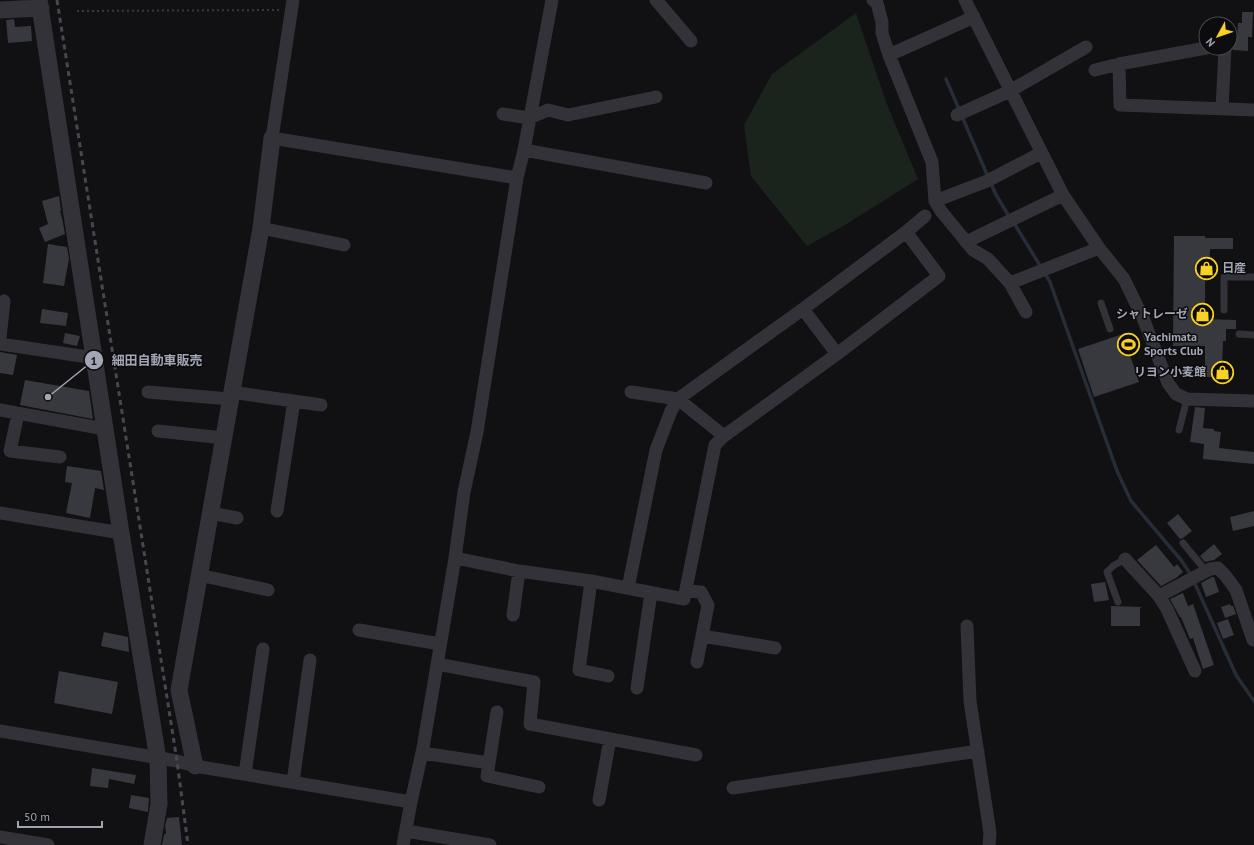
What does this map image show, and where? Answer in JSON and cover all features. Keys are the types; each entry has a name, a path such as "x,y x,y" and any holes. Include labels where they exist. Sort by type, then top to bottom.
{"street":[{"path":"403,845 422,753 455,558 464,492 477,432 517,178 524,150 552,0"},
{"path":"656,0 691,41"},
{"path":"965,0 1063,195 1098,248 1124,279 1143,318 1168,383 1176,394 1187,399 1254,401"},
{"path":"878,1 882,22 882,33 889,55 932,162 935,200 941,211 973,250 988,259 1010,283 1026,312"},
{"path":"0,10 40,4 121,533 158,759 159,804 152,845"},
{"path":"195,766 178,690 261,228 272,138 292,5"},
{"path":"889,55 974,17"},
{"path":"957,115 1010,91 1086,47"},
{"path":"1095,70 1198,49"},
{"path":"1222,109 1225,56"},
{"path":"1119,64 1120,105 1254,110"},
{"path":"503,114 529,118 548,110 568,115 656,97"},
{"path":"272,138 517,178"},
{"path":"524,150 706,183"},
{"path":"935,200 987,181 1041,153"},
{"path":"966,242 1063,195"},
{"path":"628,588 656,450 671,411 678,399 803,309 906,232 925,216"},
{"path":"261,228 344,245"},
{"path":"455,558 519,571 591,581 684,599 715,445 724,436 837,354 939,276 906,232"},
{"path":"1010,283 1098,248"},
{"path":"0,338 4,301"},
{"path":"803,309 837,354"},
{"path":"0,344 95,358"},
{"path":"148,392 231,395 321,405"},
{"path":"631,392 678,399 724,436"},
{"path":"277,511 294,401"},
{"path":"0,410 105,429"},
{"path":"18,414 10,451 60,457"},
{"path":"158,431 224,438"},
{"path":"0,513 121,533"},
{"path":"210,513 237,518"},
{"path":"1126,559 1159,596 1167,609 1195,671"},
{"path":"1159,596 1210,568 1218,568 1225,574 1236,590 1254,640"},
{"path":"513,615 519,571"},
{"path":"199,575 268,590"},
{"path":"591,581 579,670 608,676"},
{"path":"686,591 701,592 708,605 697,662"},
{"path":"637,688 651,593"},
{"path":"967,626 970,701 990,833 990,845"},
{"path":"359,630 440,644"},
{"path":"702,636 775,648"},
{"path":"245,774 263,649"},
{"path":"293,782 310,660"},
{"path":"437,664 534,682 530,724 696,755"},
{"path":"497,712 487,776 539,787"},
{"path":"0,732 411,802"},
{"path":"599,800 610,739"},
{"path":"733,788 978,751"},
{"path":"422,753 489,764"},
{"path":"406,831 490,845"},
{"path":"0,837 48,845"}],"lane":[{"path":"1224,310 1224,277 1254,277"},
{"path":"1101,303 1110,329"},
{"path":"1239,334 1254,334"},
{"path":"1179,430 1187,399"},
{"path":"1183,543 1206,571"},
{"path":"1118,602 1107,572 1113,566 1126,559"}],"path":[{"path":"77,11 292,5"}],"shaded area":[{"path":"856,13 886,102 918,179 845,225 807,246 751,176 744,125 772,74"}],"building":[{"path":"1242,12 1253,12 1252,37 1248,37 1248,51 1238,50 1238,23 1242,23"},
{"path":"14,19 15,27 31,26 32,41 8,43 6,20"},
{"path":"59,196 60,211 65,234 45,242 39,228 48,224 42,201"},
{"path":"1174,236 1233,238 1233,249 1210,249 1209,273 1205,273 1205,319 1236,320 1236,329 1226,329 1226,341 1223,341 1222,368 1225,368 1225,377 1205,377 1205,346 1173,346"},
{"path":"48,244 67,247 69,259 64,286 43,283"},
{"path":"42,309 68,313 66,326 40,323"},
{"path":"65,333 80,336 77,346 63,343"},
{"path":"1123,334 1139,382 1094,397 1078,349"},
{"path":"0,352 17,355 13,375 0,373"},
{"path":"25,380 89,391 93,419 20,405"},
{"path":"1195,407 1205,408 1203,428 1214,429 1214,431 1221,432 1219,448 1254,452 1254,464 1203,459 1204,444 1190,442"},
{"path":"67,466 101,471 104,490 95,488 90,518 66,513 72,483 65,482"},
{"path":"1254,511 1254,526 1233,531 1230,517"},
{"path":"1178,514 1192,531 1180,539 1167,523"},
{"path":"1214,544 1222,554 1214,560 1205,562 1200,556"},
{"path":"1156,545 1174,567 1177,564 1183,572 1176,578 1161,586 1137,560"},
{"path":"1214,577 1219,592 1206,597 1201,583"},
{"path":"1105,582 1109,600 1094,602 1091,584"},
{"path":"1183,593 1188,606 1193,604 1214,665 1203,669 1193,638 1190,639 1181,617 1170,599"},
{"path":"1230,604 1233,606 1236,614 1225,618 1221,607"},
{"path":"1111,606 1142,607 1140,608 1140,626 1111,626"},
{"path":"1228,619 1234,635 1223,639 1217,623"},
{"path":"104,632 128,637 129,652 101,646"},
{"path":"59,671 118,682 112,714 54,703"},
{"path":"92,768 136,775 134,784 109,779 108,788 90,786"},
{"path":"131,795 149,798 148,812 129,808"},
{"path":"179,817 182,845 162,845 164,835 166,833 165,826 167,818"}],"waterway":[{"path":"946,79 988,177"},
{"path":"991,183 995,193 1010,218"},
{"path":"1014,223 1050,282 1117,471 1131,501 1181,560 1191,575 1236,675 1254,701"}],"railway":[{"path":"57,0 177,761 188,845"}],"place":[{"name":"日産","path":"1206,268"},
{"name":"シャトレーゼ","path":"1203,314"},
{"name":"Yachimata Sports Club","path":"1129,344"},
{"name":"リヨン小麦館","path":"1222,372"},
{"name":"細田自動車販売","path":"48,397"}]}
